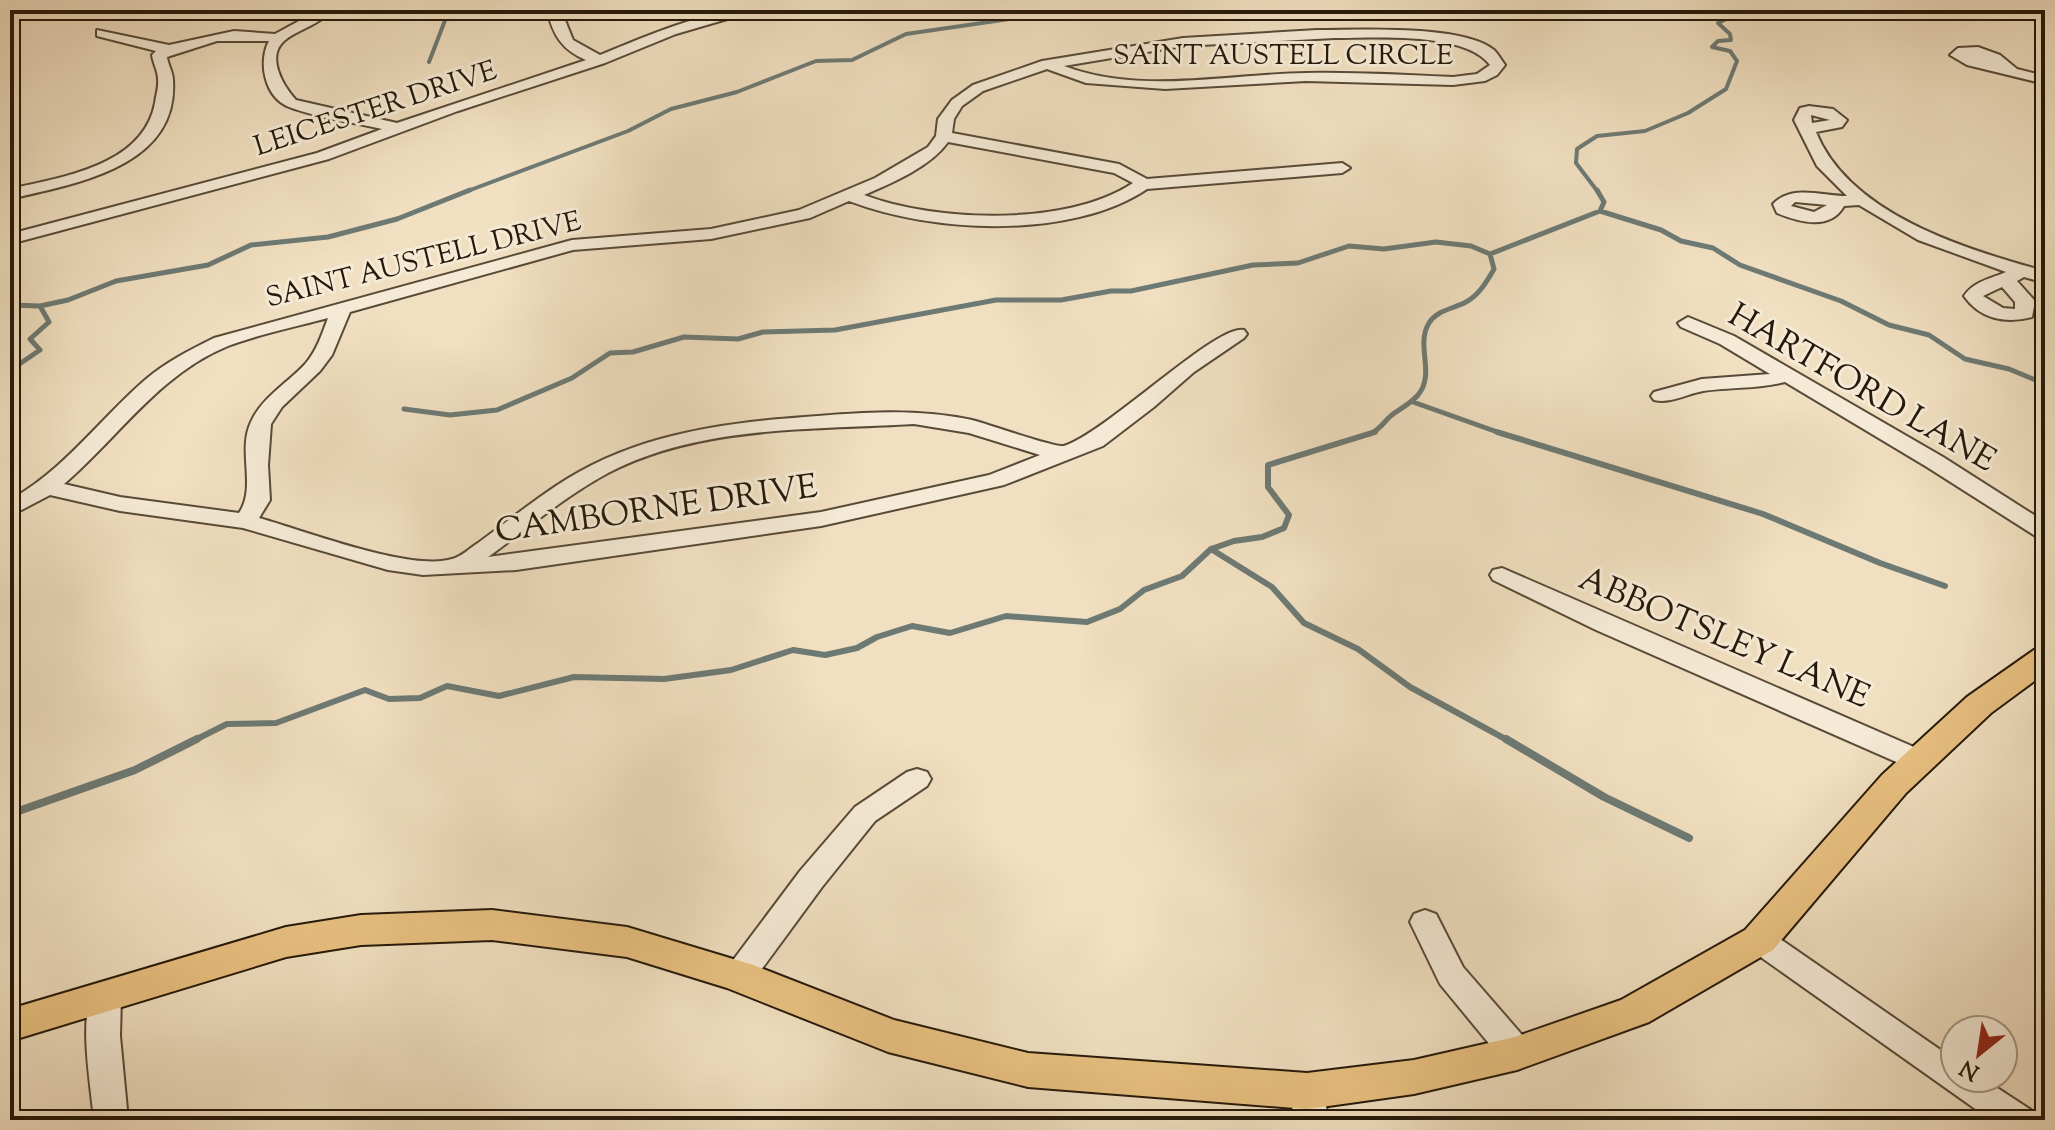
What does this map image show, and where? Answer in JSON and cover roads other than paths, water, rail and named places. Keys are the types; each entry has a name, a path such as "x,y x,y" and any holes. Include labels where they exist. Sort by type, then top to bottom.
{"main road":[{"path":"10,1025 286,942 361,930 492,925 627,942 739,976 888,1035 1028,1070 1309,1105 1517,1053 1635,1011 1759,940 1894,784 1979,705 2045,657"}],"street":[{"path":"10,194 104,169 131,156 147,141 158,122 166,87 166,73 159,55 190,42 224,37 277,39 308,24 317,17 317,10"},
{"path":"554,10 561,38 570,47 600,60"},
{"name":"LEICESTER DRIVE","path":"10,239 323,156 600,60 711,14 751,10"},
{"path":"102,33 170,50"},
{"name":"SAINT AUSTELL CIRCLE","path":"1317,34 1431,37 1467,42 1487,50 1496,57 1498,65 1480,78 1453,81 1306,77 1165,85 1086,79 1047,64 1183,42 1317,34"},
{"path":"277,39 269,55 271,67 281,95 291,103 398,128"},
{"name":"SAINT AUSTELL DRIVE","path":"10,509 46,487 98,443 152,385 182,361 221,342 572,245 711,234 804,214 912,166 934,150 944,136 946,119 957,103 993,81 1047,64"},
{"path":"2011,71 2045,80"},
{"path":"1808,128 1806,133 1822,162 1863,200 1929,236 2014,276 2045,277"},
{"path":"944,136 1119,169 1143,184"},
{"path":"850,196 904,214 1023,217 1068,213 1106,204 1127,197 1143,184 1342,168"},
{"path":"1838,201 1863,200"},
{"path":"245,521 259,500 257,465 260,424 274,403 313,367 325,351 343,306"},
{"name":"HARTFORD LANE","path":"1688,323 1727,340 1935,462 2045,532"},
{"name":"CAMBORNE DRIVE","path":"46,487 120,504 245,521 388,563 423,568 516,563 821,519 996,480 1063,456 1113,429 1187,368 1237,334"},
{"path":"1661,396 1702,385 1757,383 1786,376"},
{"path":"456,568 601,468 666,442 708,434 914,418 947,420 979,426 1063,456"},
{"name":"ABBOTSLEY LANE","path":"1502,575 1548,599 1771,693 1920,761"},
{"path":"739,976 811,879 865,814 917,779"},
{"path":"1425,922 1451,975 1486,1021 1517,1053"},
{"path":"1759,940 1939,1067"},
{"path":"105,997 104,1036 111,1120"},
{"path":"1979,1094 2019,1120"}],"waterway":[{"path":"429,62 449,10"},
{"path":"465,192 628,131 671,109 737,92 816,61 852,60 906,34 1072,10"},
{"path":"1712,10 1740,10"},
{"path":"1598,192 1576,163 1577,149 1597,136 1645,131 1688,113 1726,89 1737,61 1730,51 1712,47 1718,41 1731,40 1730,34 1718,23 1745,10"},
{"path":"40,306 68,300 116,281 208,265 251,245 328,237 397,219 470,190"},
{"path":"1597,190 1604,202 1600,211"},
{"path":"1490,254 1600,211"},
{"path":"1600,211 1661,230 1681,241 1713,248 1740,265 1841,301 1889,325 1929,335 1965,359 2009,369 2045,384"},
{"path":"404,409 450,415 497,410 572,378 610,353 633,352 684,337 738,339 763,332 835,330 996,300 1061,300 1111,291 1131,291 1253,265 1298,263 1349,246 1384,249 1436,242 1471,246 1490,254"},
{"path":"1372,433 1418,395 1425,378 1424,341 1429,323 1436,315 1466,302 1479,292 1494,269 1490,254"},
{"path":"10,305 40,306"},
{"path":"10,374 12,369 40,350 30,339 49,322 40,306"},
{"path":"1413,402 1500,433"},
{"path":"1211,549 1234,541 1262,537 1284,528 1289,515 1268,487 1268,465 1372,433"},
{"path":"1500,433 1763,514 1880,563 1945,586"},
{"path":"10,814 135,770 227,724 276,723 365,690 389,699 420,698 447,686 499,696 574,677 664,679 731,670 793,650 825,655 857,648 877,637 912,626 950,633 1006,616 1087,622 1120,609 1144,590 1182,576 1211,549"},
{"path":"1211,549 1272,587 1304,623 1358,649 1410,687 1509,741"},
{"path":"1506,739 1604,797 1689,838"}]}
